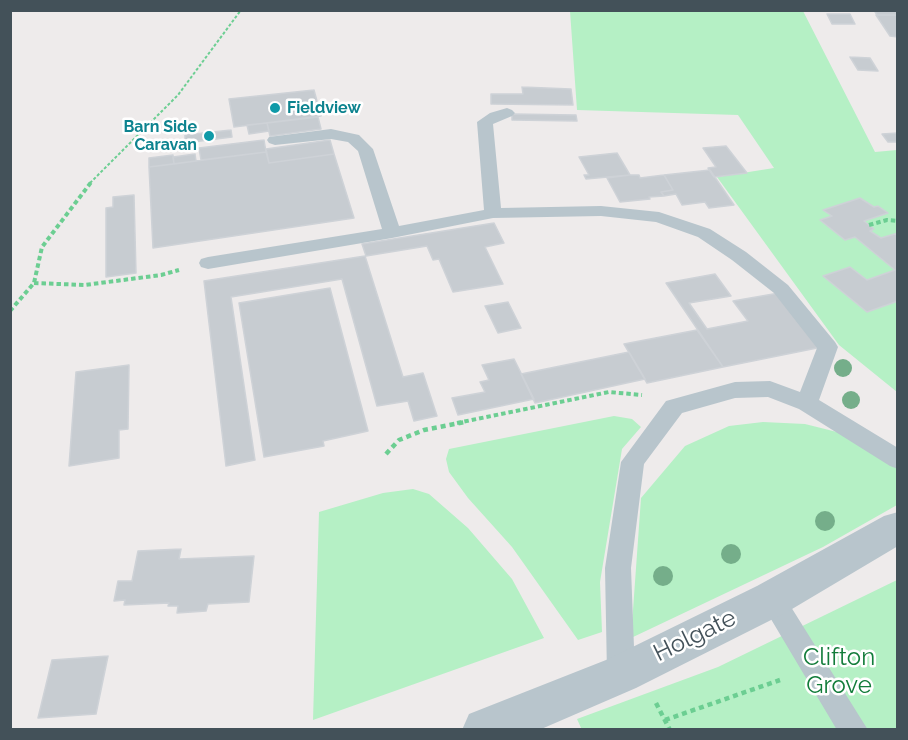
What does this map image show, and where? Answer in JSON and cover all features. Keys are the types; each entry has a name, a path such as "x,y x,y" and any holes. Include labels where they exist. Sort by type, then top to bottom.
{"street":[{"name":"Holgate","path":"485,729 621,674 772,599 897,527"}],"lane":[{"path":"493,213 485,122 507,113"},
{"path":"275,140 331,134 353,138 365,149 392,232"},
{"path":"208,263 493,213 633,212 659,216 704,233 781,289 828,347 807,403"},
{"path":"621,674 618,568 633,462 674,407 735,390 770,389 807,403 897,460"},
{"path":"772,599 854,729"}],"path":[{"path":"10,311 34,284 42,247 83,193 178,95 242,10"},
{"path":"869,225 887,220 897,221"},
{"path":"34,284 85,285 161,275 208,263"},
{"path":"386,453 399,440 424,430 609,392 638,393 674,407"},
{"path":"670,729 665,720 816,668"}],"green space":[{"path":"570,11 803,11 875,152 897,150 897,392 839,345 717,177 774,168 738,115 577,110"},
{"path":"614,416 632,419 641,427 622,449 600,582 602,632 578,640 512,547 468,498 449,472 446,459 449,449"},
{"path":"763,422 805,424 849,435 897,464 897,505 823,547 631,638 641,498 685,446 729,426"},
{"path":"413,489 429,494 468,528 512,579 544,638 313,720 319,512 383,493"},
{"name":"Clifton Grove","path":"897,580 897,729 582,730 577,719 718,667"}],"building":[{"path":"874,10 898,10 898,15 877,15"},
{"path":"827,14 850,14 855,24 832,24"},
{"path":"876,15 898,15 898,37 890,36"},
{"path":"850,57 870,58 878,71 858,70"},
{"path":"522,87 571,89 573,105 491,104 491,94 523,94"},
{"name":"Fieldview","path":"314,90 321,116 234,127 229,99"},
{"path":"512,114 576,115 577,121 512,120"},
{"path":"318,117 321,129 270,136 267,123"},
{"path":"267,123 269,131 249,134 247,125"},
{"name":"Barn Side Caravan","path":"231,130 232,137 185,143 185,135"},
{"path":"898,133 898,142 888,142 882,134"},
{"path":"264,140 266,152 201,160 199,148"},
{"path":"330,140 334,154 269,163 266,149"},
{"path":"726,146 747,173 714,177 708,168 716,167 703,148"},
{"path":"266,152 269,163 334,154 354,218 153,248 149,167"},
{"path":"617,153 630,175 586,179 584,175 589,175 579,157"},
{"path":"195,154 196,161 174,164 173,157"},
{"path":"173,155 174,164 149,167 149,158"},
{"path":"710,170 734,205 709,208 705,202 682,205 676,194 664,196 661,192 673,190 664,175"},
{"path":"639,175 640,178 664,175 673,190 661,192 664,196 620,202 607,178"},
{"path":"134,195 136,273 106,277 106,208 113,207 113,197"},
{"path":"860,198 888,213 864,221 874,229 870,231 881,238 898,233 898,301 867,312 823,276 850,267 867,280 895,270 855,237 845,240 820,220 832,216 823,210"},
{"path":"494,223 504,243 485,247 503,284 453,292 439,259 433,260 427,246 366,256 362,244"},
{"path":"365,256 403,377 423,373 437,416 414,421 408,401 377,406 342,279 231,297 255,460 226,466 204,281"},
{"path":"715,274 731,296 689,303 707,329 748,321 733,301 779,293 822,347 723,367 666,283"},
{"path":"330,288 368,431 323,441 324,446 264,457 239,303"},
{"path":"508,302 521,328 498,333 485,306"},
{"path":"697,330 723,367 647,383 624,344"},
{"path":"629,352 645,379 535,403 521,374"},
{"path":"514,359 534,399 458,415 452,398 485,392 480,382 489,380 482,365"},
{"path":"129,365 128,429 119,430 119,458 69,466 76,372"},
{"path":"181,549 179,559 254,556 249,602 208,604 206,611 177,613 178,606 168,606 169,603 124,605 125,600 114,601 118,581 132,581 138,551"},
{"path":"108,656 96,714 38,718 52,660"}],"place":[{"name":"Fieldview","path":"275,108"},
{"name":"Barn Side Caravan","path":"209,136"}]}
